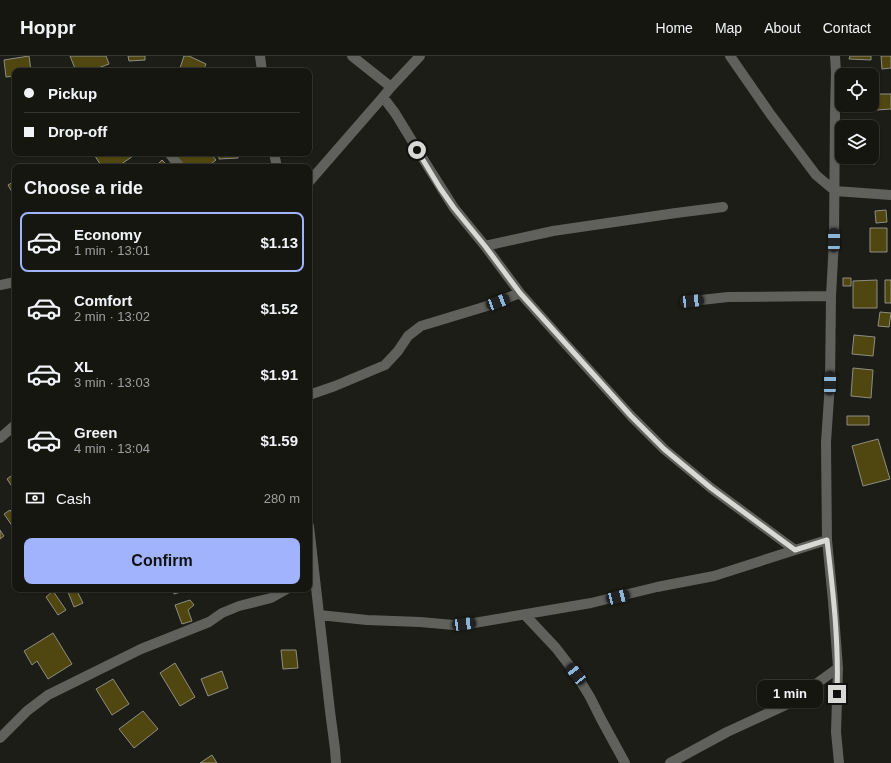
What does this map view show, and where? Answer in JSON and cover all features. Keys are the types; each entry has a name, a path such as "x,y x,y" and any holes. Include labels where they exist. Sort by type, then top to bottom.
{"street":[{"path":"260,56 262,68"},
{"path":"352,56 391,87"},
{"path":"312,179 391,87 420,56"},
{"path":"730,56 771,115 816,175 835,191 891,195"},
{"path":"835,56 835,191 831,296 830,383 826,442 827,540 838,668 836,732 839,763"},
{"path":"383,97 395,113 440,188 520,293 631,416 664,449 711,488 795,550"},
{"path":"171,156 178,164"},
{"path":"485,246 553,231 723,207"},
{"path":"0,285 12,283"},
{"path":"312,394 385,365 398,351 408,336 421,326 487,306 520,293"},
{"path":"692,301 728,297 831,296"},
{"path":"0,438 12,428"},
{"path":"319,615 367,620 420,622 454,626 592,603 657,587 714,576 827,540"},
{"path":"312,572 319,615 336,763"},
{"path":"0,739 27,711 48,695 141,649 209,622 222,613 239,606 271,598 282,592"},
{"path":"525,615 556,648 576,674 625,763"},
{"path":"670,763 727,732 788,704 838,668"}],"building":[{"path":"29,56 31,68 12,68 12,76 6,77 4,60"},
{"path":"70,56 106,56 109,64 98,68 75,68"},
{"path":"128,56 145,56 145,60 129,61"},
{"path":"184,56 189,56 206,64 204,68 180,68"},
{"path":"850,56 871,56 871,60 849,59"},
{"path":"881,56 891,56 891,68 882,69"},
{"path":"879,94 891,94 891,109 879,110"},
{"path":"95,156 133,156 121,164 100,164"},
{"path":"175,156 213,156 216,160 211,164 182,164"},
{"path":"219,156 238,156 238,158 219,159"},
{"path":"162,160 166,164 158,164"},
{"path":"12,183 12,192 8,185"},
{"path":"886,210 887,222 876,223 875,211"},
{"path":"870,228 887,228 887,252 870,252"},
{"path":"843,278 851,278 851,286 843,286"},
{"path":"877,280 877,308 853,308 853,281"},
{"path":"885,280 891,280 891,303 885,303"},
{"path":"880,312 891,313 889,327 878,326"},
{"path":"854,335 875,337 873,356 852,354"},
{"path":"853,368 873,370 871,398 851,396"},
{"path":"847,416 869,416 869,425 847,425"},
{"path":"878,439 890,479 863,486 852,446"},
{"path":"12,475 12,486 7,479"},
{"path":"10,510 12,513 12,526 4,514"},
{"path":"0,530 4,536 0,539"},
{"path":"54,592 66,610 58,615 46,597"},
{"path":"68,592 78,592 83,603 74,607"},
{"path":"190,600 194,605 188,610 192,621 182,624 175,605"},
{"path":"53,633 72,664 48,679 37,661 32,665 24,651"},
{"path":"281,650 296,650 298,668 283,669"},
{"path":"175,663 195,697 180,706 160,673"},
{"path":"222,671 228,688 208,696 201,679"},
{"path":"113,679 129,704 112,715 96,689"},
{"path":"143,711 158,729 134,748 119,729"},
{"path":"212,755 217,763 200,763"}],"route":[{"path":"417,150 454,208 520,293 631,416 664,449 711,488 795,550 827,540 838,668 837,694"}]}
